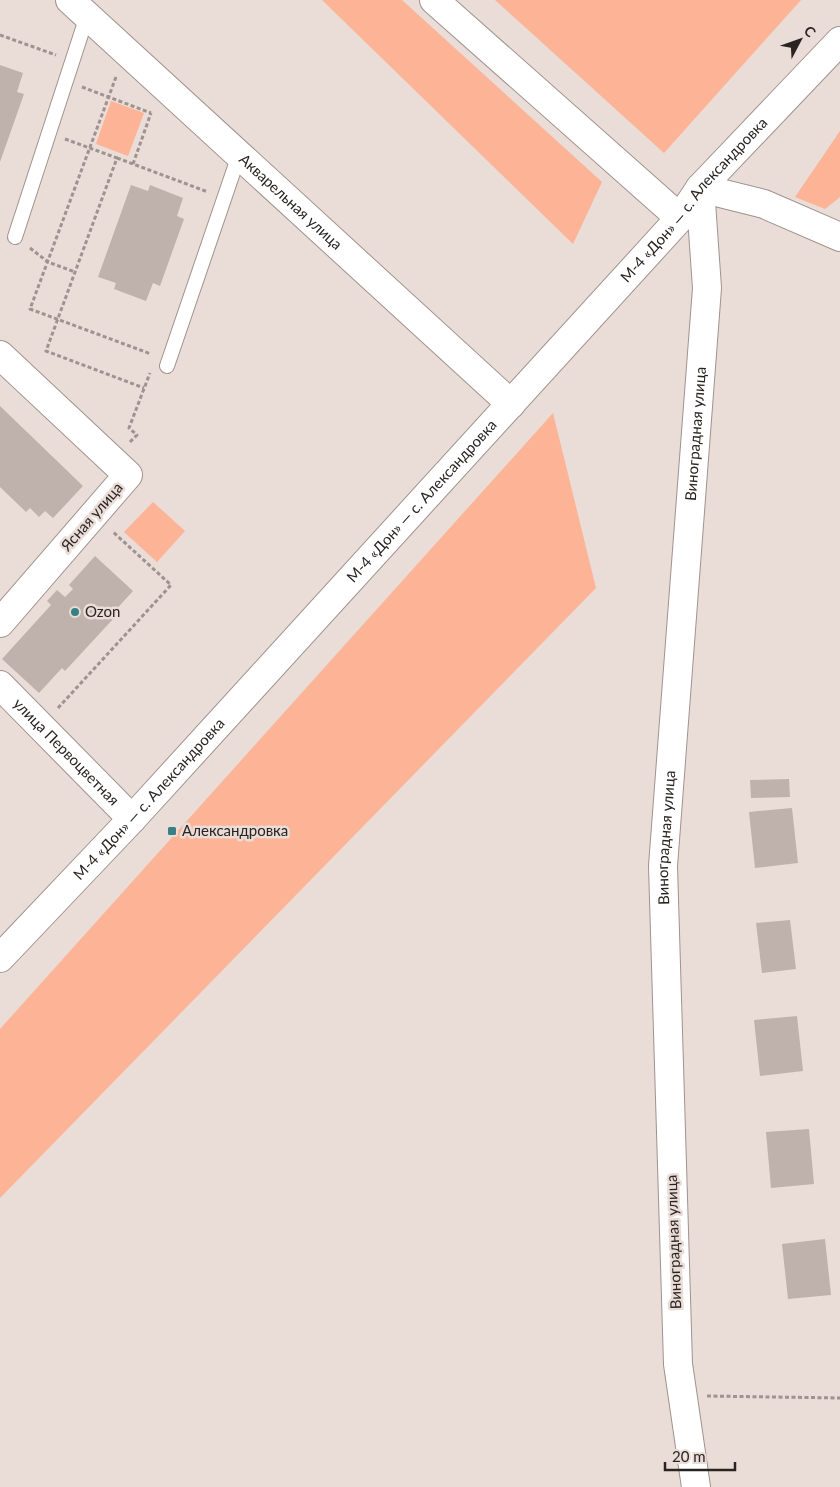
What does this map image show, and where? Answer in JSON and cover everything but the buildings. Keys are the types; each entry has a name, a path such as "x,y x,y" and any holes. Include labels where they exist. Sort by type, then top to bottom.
{"street":[{"path":"434,0 680,218"},
{"name":"Акварельная улица","path":"79,8 511,404"},
{"name":"М-4 «Дон» — с. Александровка","path":"0,958 132,819 511,404 680,218 700,188 840,41"},
{"path":"700,188 764,204 840,237"},
{"name":"Виноградная улица","path":"696,1487 678,1364 663,866 707,288 700,188"},
{"name":"Ясная улица","path":"0,355 128,475 0,623"},
{"name":"улица Первоцветная","path":"0,685 132,819"}],"lane":[{"path":"15,237 72,61 79,8"},
{"path":"167,366 239,155"}],"path":[{"path":"0,35 72,61"},
{"path":"126,51 30,309 156,356"},
{"path":"66,82 151,114"},
{"path":"133,164 162,84"},
{"path":"49,133 224,198"},
{"path":"117,158 46,351 144,388"},
{"path":"15,237 48,262 75,272"},
{"path":"129,428 151,370"},
{"path":"41,726 171,585 94,514"},
{"path":"704,1396 840,1398"}],"shaded area":[{"path":"322,0 402,0 602,182 573,244"},
{"path":"495,0 801,0 664,153"},
{"path":"111,101 144,113 128,156 96,144"},
{"path":"840,131 840,197 825,209 795,197"},
{"path":"553,413 596,588 0,1198 0,1029"},
{"path":"153,502 185,531 157,562 124,532"}],"place":[{"name":"Ozon","path":"75,612"},
{"name":"Александровка","path":"172,831"}]}
